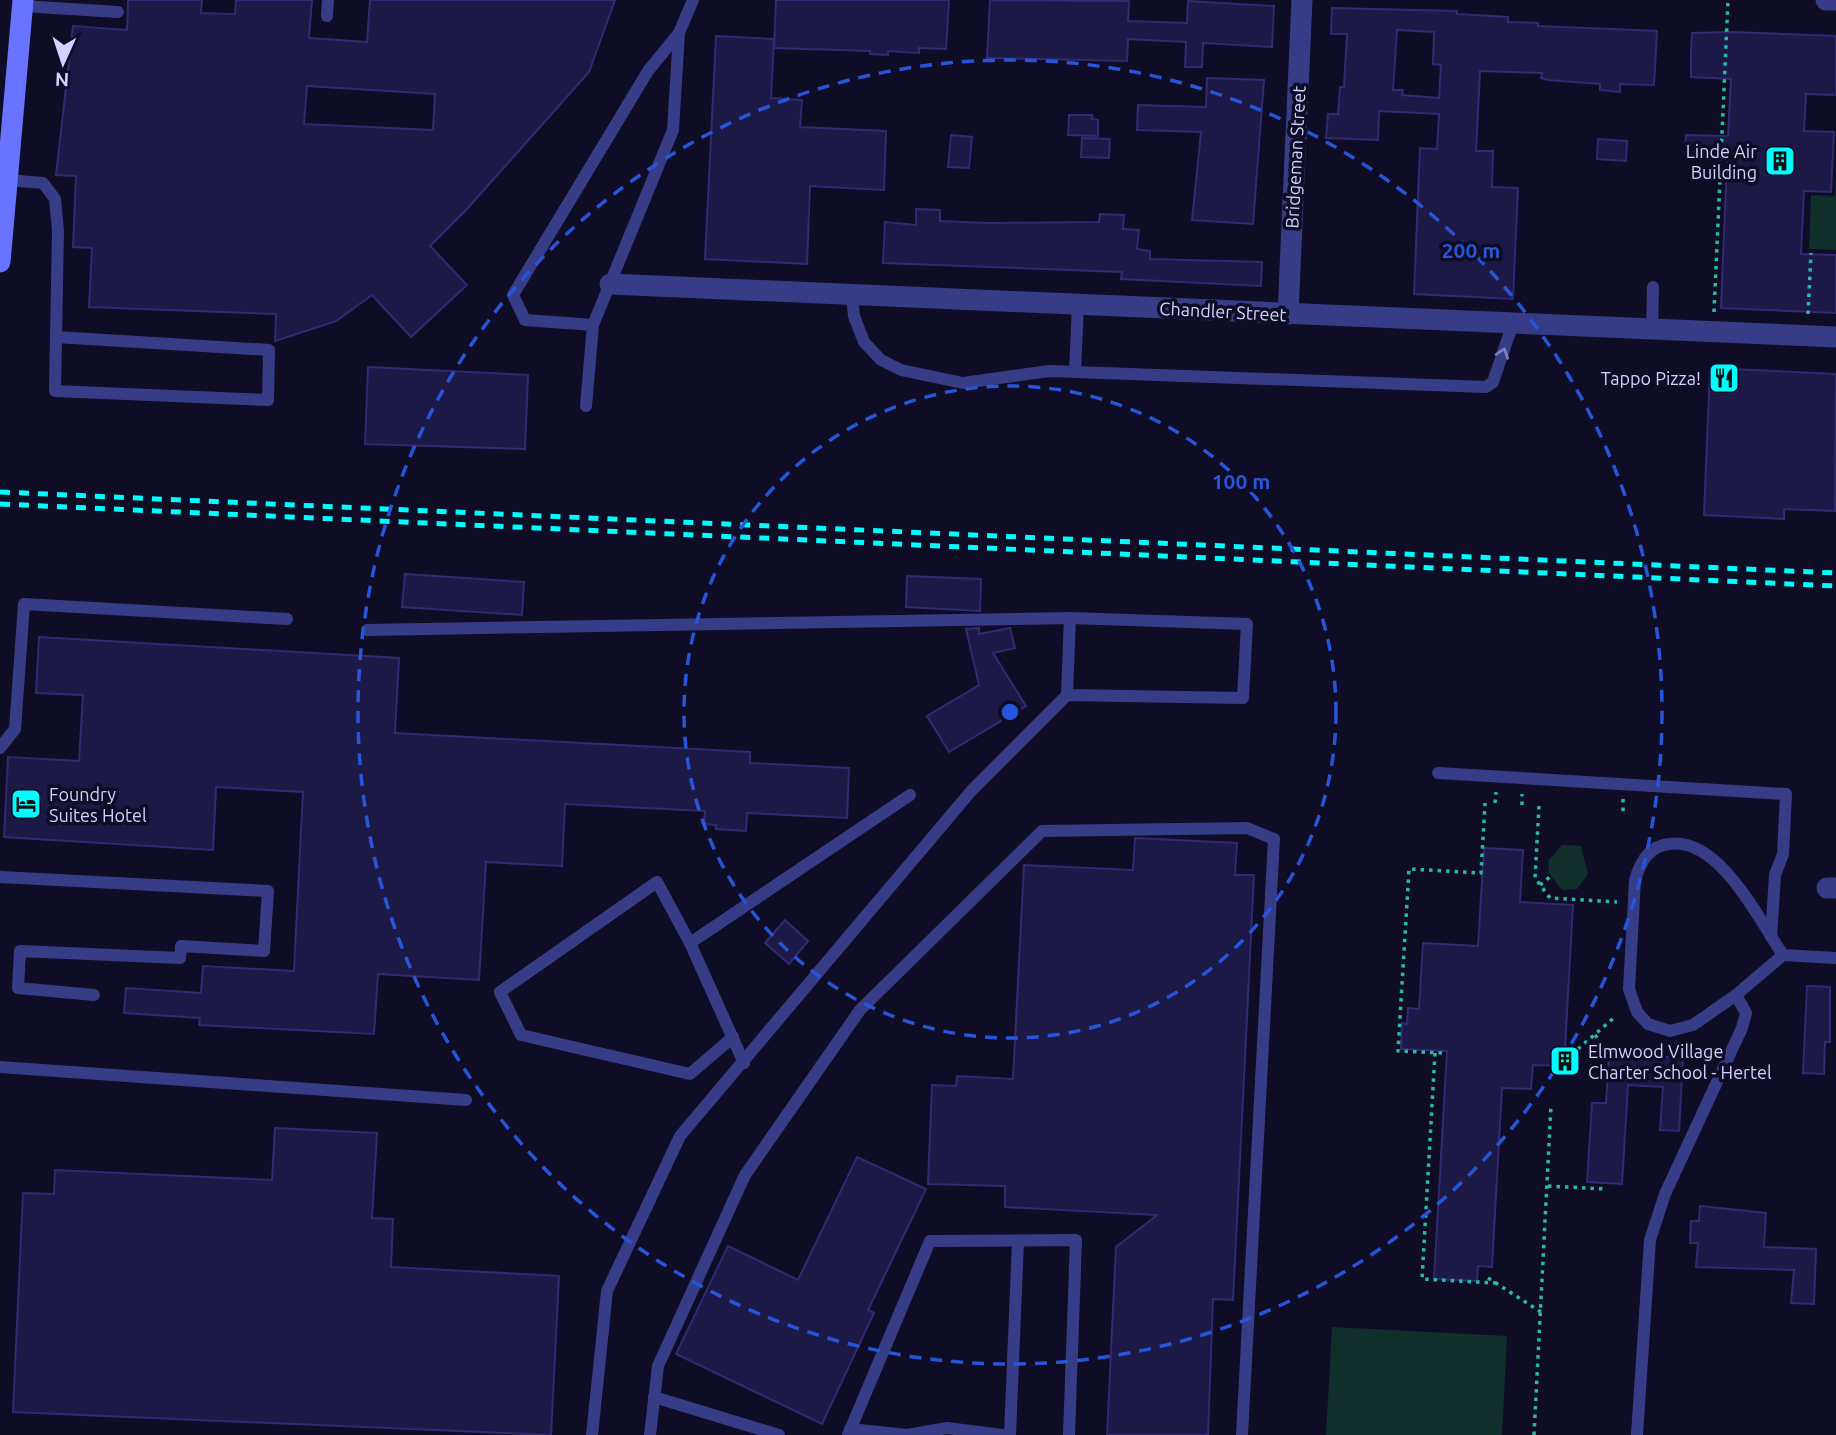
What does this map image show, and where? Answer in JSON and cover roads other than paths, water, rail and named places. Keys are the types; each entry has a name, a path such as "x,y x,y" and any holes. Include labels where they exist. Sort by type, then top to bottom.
{"street":[{"name":"Bridgeman Street","path":"1288,314 1303,0"},
{"path":"1826,0 1836,1"},
{"path":"0,262 5,166 22,3"},
{"name":"Chandler Street","path":"610,284 1836,337"}],"lane":[{"path":"327,16 328,0"},
{"path":"593,325 525,320 513,295 648,71 679,33 693,0"},
{"path":"22,3 118,12"},
{"path":"586,406 593,325 673,130 679,33"},
{"path":"5,166 43,183 55,199 55,391 268,400 269,350 56,337"},
{"path":"1652,329 1653,287"},
{"path":"852,294 854,316 864,342 881,360 901,370 962,383 1049,371 1486,387 1493,382 1513,323"},
{"path":"1074,372 1078,304"},
{"path":"0,748 15,729 24,604 287,619"},
{"path":"592,1435 607,1291 680,1136 972,790 1067,695 1070,618"},
{"path":"367,631 1070,618 1247,624 1243,698 1067,695"},
{"path":"1438,773 1786,794 1783,854 1775,875 1771,937"},
{"path":"690,943 910,795"},
{"path":"650,1435 658,1366 745,1175 860,1010 1042,831 1247,828 1274,839 1242,1435"},
{"path":"1783,955 1744,893 1708,855 1696,847 1680,842 1661,845 1650,852 1639,867 1635,880 1629,989 1637,1012 1648,1024 1661,1029 1682,1030 1736,995 1783,955 1836,958"},
{"path":"0,877 268,891 264,951 181,946 180,958 20,951 18,988 94,995"},
{"path":"733,1037 690,1074 521,1035 500,992 657,882 690,943 733,1037 744,1063"},
{"path":"1637,1435 1650,1240 1665,1194 1742,1028 1746,1013 1736,995"},
{"path":"0,1067 466,1100"},
{"path":"1002,1435 947,1428 907,1435 849,1432 930,1241 1076,1240 1069,1435"},
{"path":"1010,1435 1018,1241"},
{"path":"654,1397 779,1435"}],"railway":[{"path":"0,492 1836,573"},
{"path":"0,504 1836,586"}],"place":[{"name":"Linde Air Building","path":"1780,161"},
{"name":"Tappo Pizza!","path":"1724,378"},
{"name":"Foundry Suites Hotel","path":"26,804"},
{"name":"Elmwood Village Charter School - Hertel","path":"1565,1061"}]}
